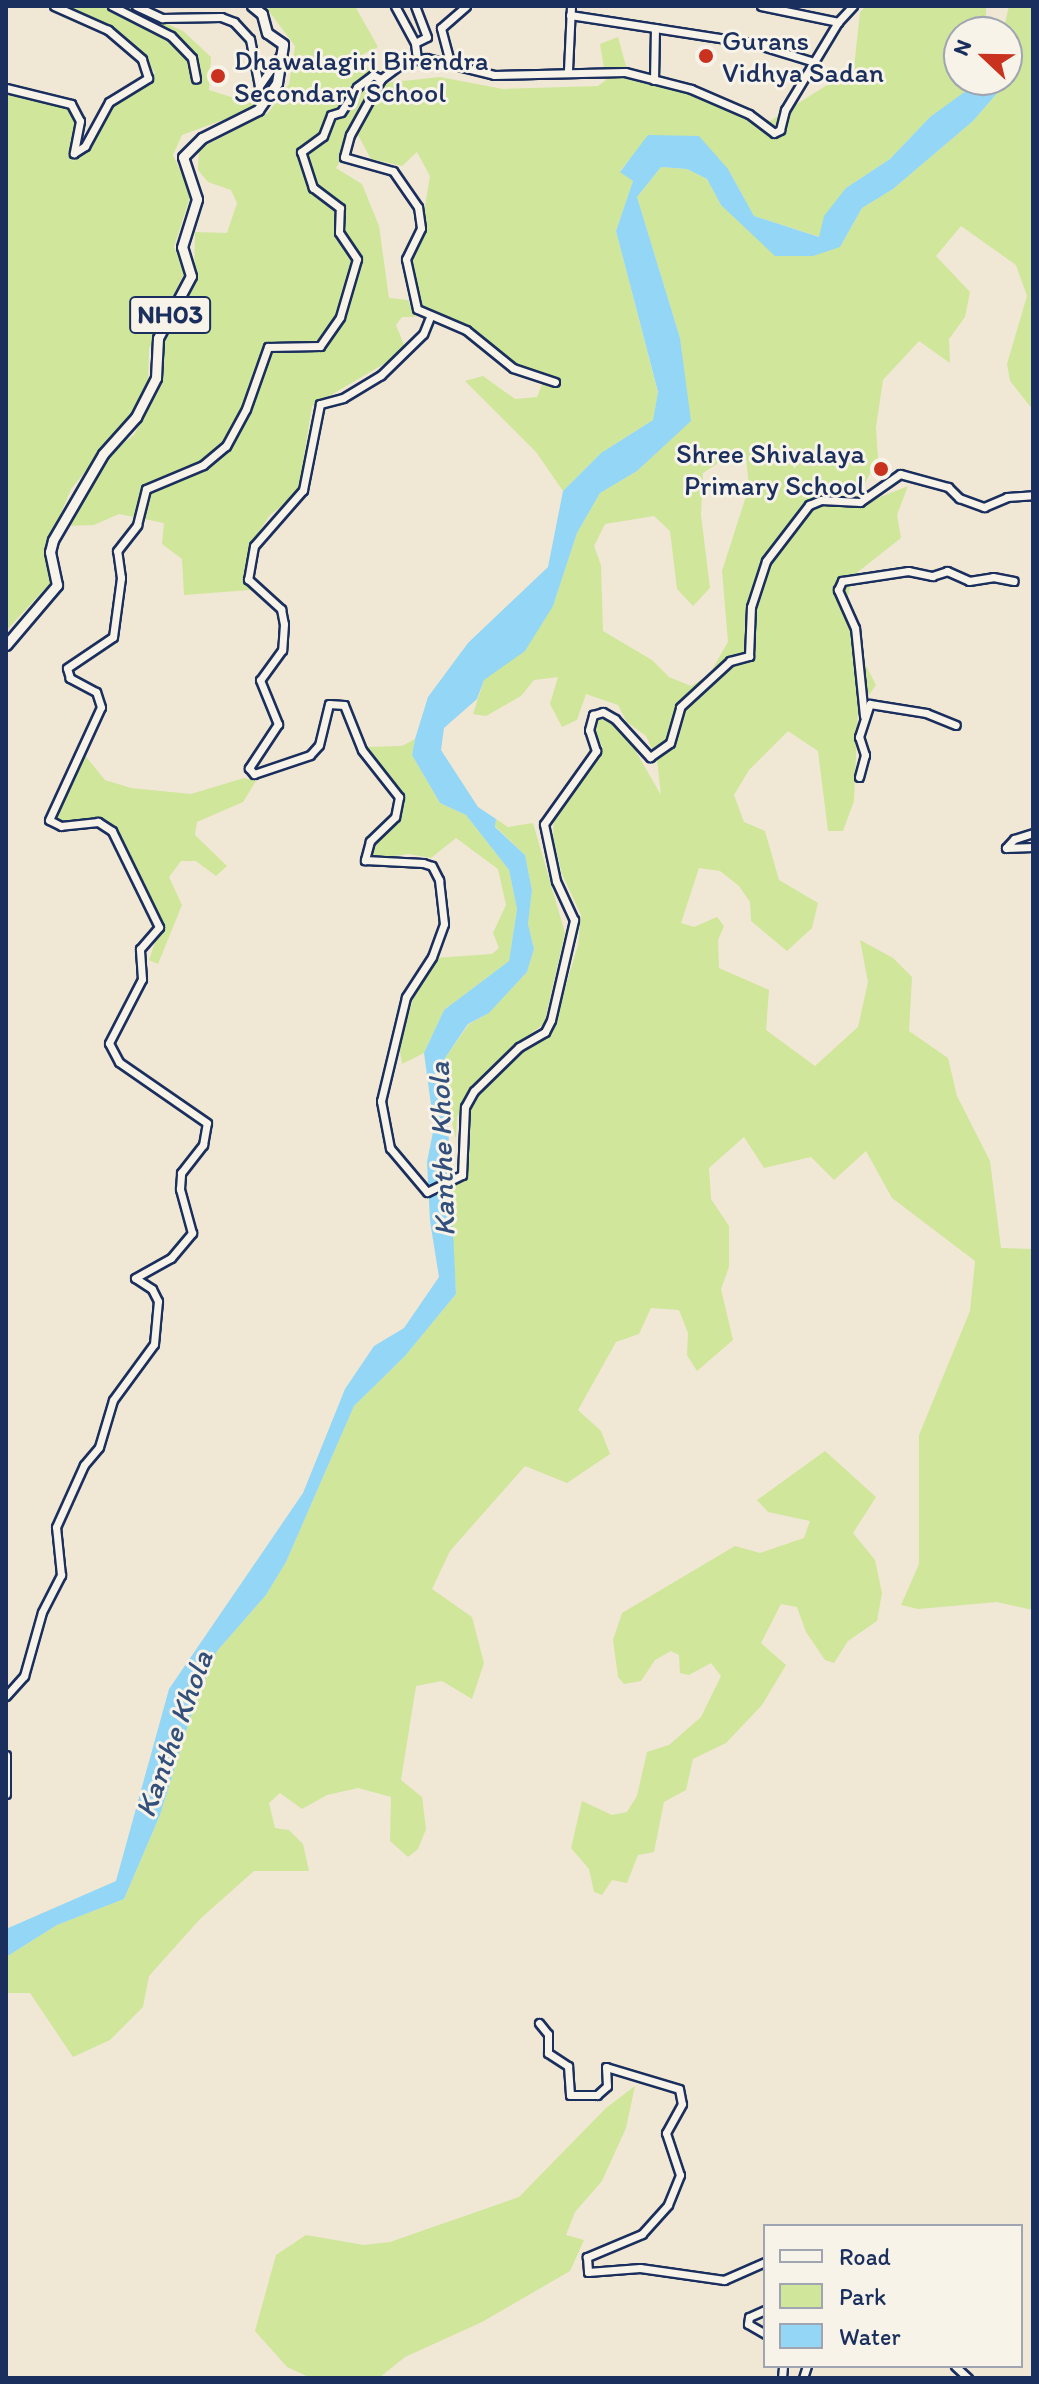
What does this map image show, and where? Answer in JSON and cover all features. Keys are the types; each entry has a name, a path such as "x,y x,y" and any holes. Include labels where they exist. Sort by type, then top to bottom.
{"main road":[{"path":"252,6 262,14 267,33 283,44 281,54"},
{"name":"NH03","path":"6,645 57,585 50,552 53,540 96,465 136,417 156,378 158,338 191,276 182,247 197,199 183,157 202,138 264,105 277,83 281,54"}],"street":[{"path":"6,88 71,104 80,121 74,153 85,146 109,102 148,78 142,59 108,30 54,6"},
{"path":"112,6 171,36 192,58 196,79"},
{"path":"136,6 162,18 221,17 234,22 250,39 259,86 281,54"},
{"path":"395,6 415,43 417,59"},
{"path":"415,6 427,38 415,43"},
{"path":"450,62 441,28 466,6"},
{"path":"761,6 838,22"},
{"path":"555,382 513,368 466,330 430,317 412,300 406,259 421,228 418,207 393,171 344,157 350,135 381,79 417,59 450,62 494,75 568,70 617,71 691,89 749,114 774,133 780,130 785,110 838,22 853,6"},
{"path":"568,70 570,10 655,28 752,43 814,62"},
{"path":"654,80 655,28"},
{"path":"6,1696 24,1676 42,1612 61,1575 56,1527 84,1465 99,1447 113,1400 154,1344 158,1301 152,1289 135,1278 171,1258 192,1233 180,1189 181,1173 203,1145 207,1123 119,1062 109,1043 142,979 140,949 159,927 112,831 98,822 61,826 49,820 101,707 96,692 70,678 67,668 113,637 121,578 117,551 137,525 146,489 203,465 226,446 246,409 268,347 320,346 340,317 357,259 339,232 340,208 313,188 301,152 323,136 331,115 341,112 357,87 373,75 381,79"},
{"path":"430,317 423,334 381,375 343,398 320,404 303,490 254,546 248,579 281,609 284,624 282,650 260,680 278,724 249,768 254,774 269,771 310,755 319,745 329,704 344,705 362,750 399,797 395,817 370,841 365,860 423,863 432,866 439,880 444,924 432,957 406,997 381,1101 390,1148 427,1192 462,1175 465,1107 507,1058 545,1032 551,1020 574,920 556,881 544,824 596,751 589,730 593,715 603,712 615,719 650,757 670,743 680,707 705,690 730,661 749,656 751,607 766,561 809,505 821,500 860,502 900,474 948,487 959,498 984,507 1007,497 1033,495"},
{"path":"864,716 855,628 838,590 842,581 908,571 932,576 947,571 969,581 993,577 1014,581"},
{"path":"859,777 865,755 859,737 868,706 876,704 926,713 956,725"},
{"path":"1033,833 1014,839 1006,848 1033,847"},
{"path":"6,1755 6,1794"},
{"path":"539,2023 548,2034 548,2053 568,2066 570,2095 597,2095 607,2086 606,2067 679,2089 682,2104 666,2133 680,2175 668,2205 642,2234 587,2257 588,2272 640,2268 724,2280 763,2263"},
{"path":"763,2311 749,2317 748,2324 763,2333"}],"green space":[{"path":"59,6 125,6 161,21 183,31 211,57 209,90 231,97 257,89 263,95 250,110 182,135 173,155 191,194 174,247 185,271 149,349 148,382 131,416 71,489 45,552 52,581 6,631 6,91 71,109 76,127 70,142 73,162 113,102 149,82 155,72 110,29"},
{"path":"265,6 355,6 378,47 362,55 375,84 440,77 503,89 598,86 606,80 600,44 618,37 626,66 692,87 770,121 854,68 860,12 866,6 986,6 986,16 943,16 943,96 960,96 930,117 890,159 846,188 820,237 754,216 728,169 629,160 620,171 633,181 616,231 658,393 653,420 601,453 563,491 536,452 465,381 483,376 515,399 537,397 544,380 477,339 435,321 414,296 411,254 420,237 430,176 417,152 402,166 371,159 358,135 336,168 362,184 379,226 389,298 408,300 415,317 402,317 396,325 404,345 396,357 312,406 298,493 270,515 256,536 245,566 250,590 184,595 182,559 162,544 164,523 119,514 94,525 66,526 113,451 134,435 161,384 164,338 194,286 195,232 227,233 237,203 231,190 208,182 198,170 199,149 268,113 289,84 295,46"},
{"path":"1009,6 1033,6 1033,410 1010,381 1007,364 1027,296 1016,265 961,226 936,256 970,292 965,317 949,339 950,363 919,341 883,380 876,427 878,459 859,494 868,502 908,486 897,515 901,538 854,575 847,599 860,628 859,652 876,685 858,710 854,801 843,831 828,831 818,751 788,731 749,770 734,795 744,822 765,831 779,880 818,903 812,928 787,951 751,921 750,902 739,886 720,871 699,868 681,923 694,927 717,917 724,926 718,940 719,968 769,990 766,1030 815,1066 858,1027 868,982 860,940 893,958 912,977 909,1031 948,1058 957,1096 990,1161 1001,1248 1033,1249 1033,1610 997,1602 918,1609 901,1605 919,1564 919,1435 970,1311 975,1261 892,1198 866,1151 834,1180 811,1157 764,1168 744,1137 709,1168 711,1199 729,1226 729,1267 721,1289 733,1340 697,1371 687,1355 688,1333 679,1310 651,1308 639,1334 616,1342 578,1410 601,1431 610,1454 567,1483 525,1466 450,1551 432,1589 472,1617 484,1663 472,1699 442,1681 416,1686 401,1780 422,1797 426,1829 418,1849 408,1857 390,1841 391,1797 358,1788 327,1795 302,1809 280,1793 269,1803 275,1828 289,1830 303,1844 309,1871 254,1871 200,1919 149,1976 143,2007 110,2040 73,2057 30,1993 6,1993 6,1957 57,1925 124,1899 160,1815 193,1709 217,1651 266,1595 286,1562 354,1406 405,1356 456,1294 450,1192 467,1169 463,1148 469,1105 520,1052 552,1032 578,945 581,915 562,874 553,838 554,816 603,748 593,729 598,716 609,718 628,738 661,795 657,760 646,736 627,722 618,705 586,694 577,720 562,727 550,704 558,677 534,680 521,696 486,716 473,714 484,680 553,606 577,533 600,493 637,471 690,421 680,338 637,197 661,167 687,169 707,179 721,205 840,247 862,208 893,189 973,121 995,96 1023,96 1023,16 1007,16","holes":["746,457 749,487 722,571 728,642 709,675 691,686 669,677 652,660 603,631 601,565 594,546 605,524 654,516 670,531 677,589 693,606 710,588 701,515 703,473 724,459"]},
{"path":"415,739 412,755 440,803 466,815 509,870 517,909 509,961 444,1010 424,1053 402,1064 399,1045 413,999 435,958 492,954 499,948 493,933 506,905 498,869 456,838 431,858 409,854 372,859 370,848 395,823 404,799 366,747 402,746"},
{"path":"83,753 105,780 131,788 191,794 244,778 256,781 243,802 197,822 195,835 227,866 216,876 196,861 181,861 169,877 182,905 158,964 149,960 162,922 117,835 90,820 65,824 56,817"},
{"path":"496,819 508,827 533,823 565,933 544,1024 516,1044 470,1090 457,1117 456,1140 446,1096 445,1058 469,1024 489,1013 527,972 534,949 528,924 532,890 525,855 495,826"},
{"path":"825,1451 876,1497 853,1533 875,1560 882,1593 877,1621 848,1641 834,1663 825,1660 806,1632 797,1607 781,1604 761,1643 786,1665 762,1705 726,1743 693,1759 686,1790 664,1802 654,1852 638,1855 627,1883 612,1880 602,1895 594,1892 589,1869 571,1848 582,1801 612,1815 627,1812 637,1796 647,1752 669,1745 701,1717 721,1676 711,1663 689,1675 680,1673 679,1655 671,1651 655,1660 641,1681 624,1684 618,1677 613,1640 622,1613 735,1546 760,1553 804,1538 810,1521 768,1512 757,1500"},
{"path":"635,2086 626,2128 602,2181 575,2212 566,2235 584,2240 570,2271 482,2322 405,2357 379,2378 311,2378 287,2367 255,2331 276,2255 306,2235 364,2245 390,2242 519,2197 606,2108"}],"water":[{"name":"Kanthe Khola","path":"959,96 995,96 973,121 893,189 862,208 840,247 813,256 775,256 721,205 707,179 687,169 661,167 637,197 680,338 691,421 637,471 600,493 577,533 553,606 525,651 484,680 477,699 444,728 441,750 478,807 496,819 495,827 525,855 532,890 528,924 534,949 527,972 489,1013 468,1024 445,1058 456,1294 405,1356 354,1406 286,1562 266,1595 217,1651 193,1709 160,1815 124,1899 57,1925 6,1957 6,1929 116,1881 169,1689 303,1493 345,1389 374,1346 404,1328 439,1277 430,1221 427,1162 434,1127 424,1053 444,1010 509,961 517,909 509,870 466,815 440,803 412,755 428,697 468,643 548,567 563,491 601,453 653,420 658,392 616,231 633,181 620,172 648,135 699,136 728,169 754,216 819,237 824,216 846,188 890,159 930,117"}],"place":[{"name":"Gurans Vidhya Sadan","path":"706,56"},
{"name":"Dhawalagiri Birendra Secondary School","path":"218,76"},
{"name":"Shree Shivalaya Primary School","path":"881,469"}]}
